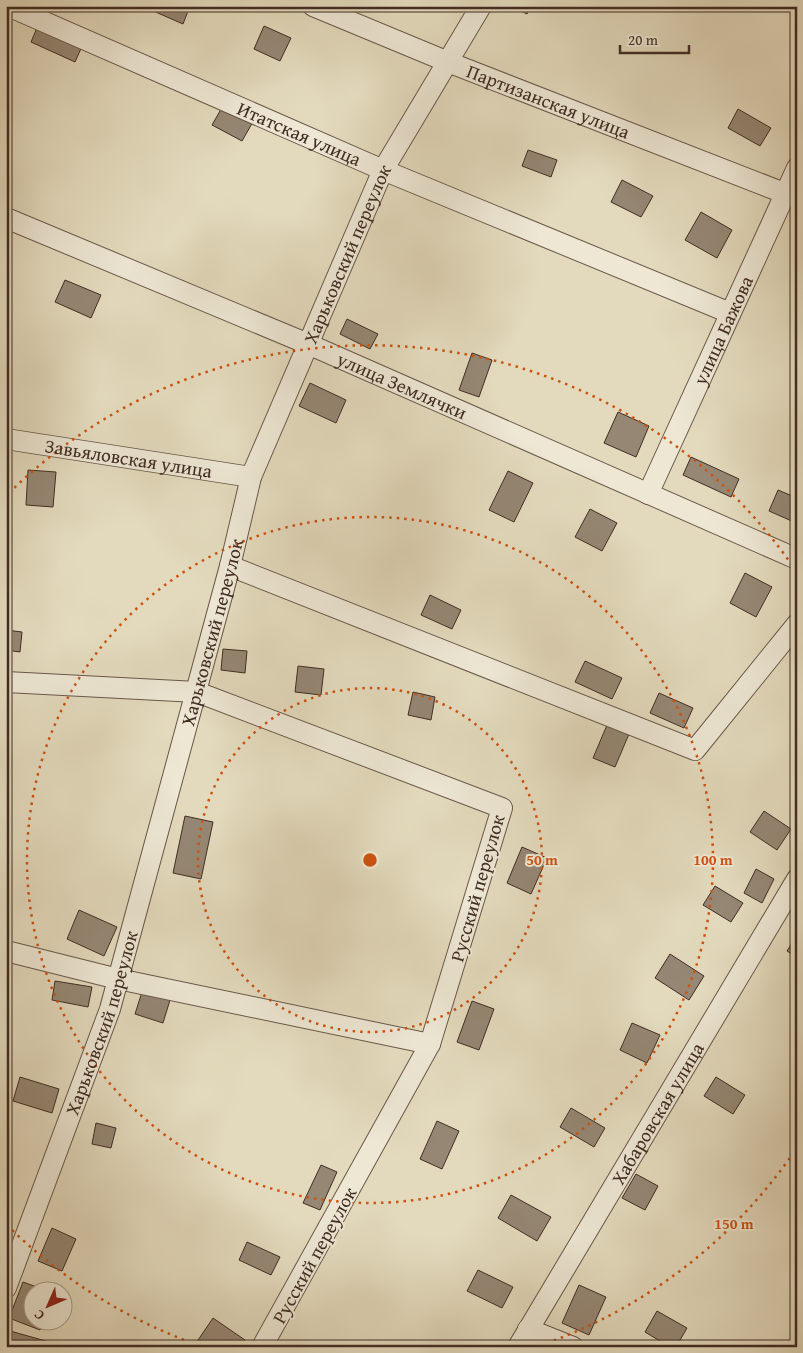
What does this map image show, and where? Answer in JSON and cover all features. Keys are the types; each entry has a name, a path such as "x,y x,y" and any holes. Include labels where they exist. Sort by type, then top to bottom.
{"street":[{"name":"Итатская улица","path":"8,6 383,170 730,313"},
{"name":"Партизанская улица","path":"313,6 448,62 784,193"},
{"name":"Харьковский переулок","path":"6,1288 110,1009 197,692 251,477 383,170 481,6"},
{"name":"улица Бажова","path":"648,494 797,168"},
{"name":"улица Землячки","path":"6,218 308,344 797,559"},
{"name":"Завьяловская улица","path":"6,439 251,477"},
{"path":"230,566 695,750 797,624"},
{"name":"Русский переулок","path":"6,682 197,692 502,808 430,1044 262,1347"},
{"name":"Хабаровская улица","path":"518,1347 797,879"},
{"path":"6,951 118,979 430,1044"},
{"path":"528,1329 573,1347"}],"building":[{"path":"152,6 190,6 183,24 151,10"},
{"path":"511,6 531,6 527,14"},
{"path":"39,23 83,44 75,62 31,42"},
{"path":"264,26 291,38 280,61 254,49"},
{"path":"224,104 254,120 242,141 212,125"},
{"path":"738,109 771,128 760,146 728,128"},
{"path":"528,150 557,160 551,177 522,166"},
{"path":"622,180 653,196 641,217 611,202"},
{"path":"701,212 732,230 717,258 685,240"},
{"path":"65,280 101,295 91,318 55,302"},
{"path":"347,319 378,334 370,349 340,334"},
{"path":"472,353 492,360 479,397 459,390"},
{"path":"310,383 346,400 336,423 299,406"},
{"path":"618,412 649,426 636,457 604,443"},
{"path":"691,457 739,479 731,497 683,475"},
{"path":"28,470 56,472 53,507 26,505"},
{"path":"508,471 533,483 514,522 489,510"},
{"path":"778,490 797,498 797,515 794,522 769,511"},
{"path":"590,509 617,523 602,551 575,537"},
{"path":"745,573 772,587 756,617 730,603"},
{"path":"430,595 461,610 452,629 421,615"},
{"path":"6,630 22,632 20,652 6,650"},
{"path":"223,649 247,651 245,673 221,670"},
{"path":"585,661 622,678 612,699 575,682"},
{"path":"298,666 324,669 321,695 295,692"},
{"path":"413,692 435,697 431,720 408,715"},
{"path":"659,693 693,708 684,728 650,713"},
{"path":"607,725 629,734 615,767 593,758"},
{"path":"764,811 791,829 777,850 750,832"},
{"path":"185,816 213,822 201,879 173,873"},
{"path":"522,847 547,858 531,894 507,883"},
{"path":"756,869 774,879 762,903 744,893"},
{"path":"715,886 743,903 731,922 703,905"},
{"path":"79,910 117,927 104,956 67,939"},
{"path":"797,935 797,957 787,951"},
{"path":"670,954 704,976 689,1000 655,978"},
{"path":"55,981 92,987 88,1007 52,1000"},
{"path":"142,992 170,1000 163,1023 135,1014"},
{"path":"472,1001 494,1009 479,1050 457,1042"},
{"path":"632,1023 660,1035 647,1063 620,1050"},
{"path":"20,1077 59,1089 52,1113 13,1101"},
{"path":"716,1077 745,1095 733,1114 704,1096"},
{"path":"571,1108 605,1128 594,1147 560,1127"},
{"path":"437,1121 459,1131 442,1169 420,1159"},
{"path":"96,1123 116,1128 111,1148 92,1144"},
{"path":"321,1165 337,1172 320,1210 303,1203"},
{"path":"636,1174 658,1186 645,1210 622,1198"},
{"path":"511,1195 551,1217 537,1241 498,1218"},
{"path":"52,1228 76,1239 62,1271 38,1261"},
{"path":"247,1242 280,1257 271,1275 239,1260"},
{"path":"478,1270 513,1287 502,1308 467,1291"},
{"path":"22,1285 22,1323 9,1318"},
{"path":"579,1285 606,1297 589,1335 562,1323"},
{"path":"657,1311 687,1328 676,1347 670,1347 645,1332"},
{"path":"213,1318 245,1340 241,1347 194,1346"},
{"path":"10,1331 46,1341 44,1347 6,1347"}]}
